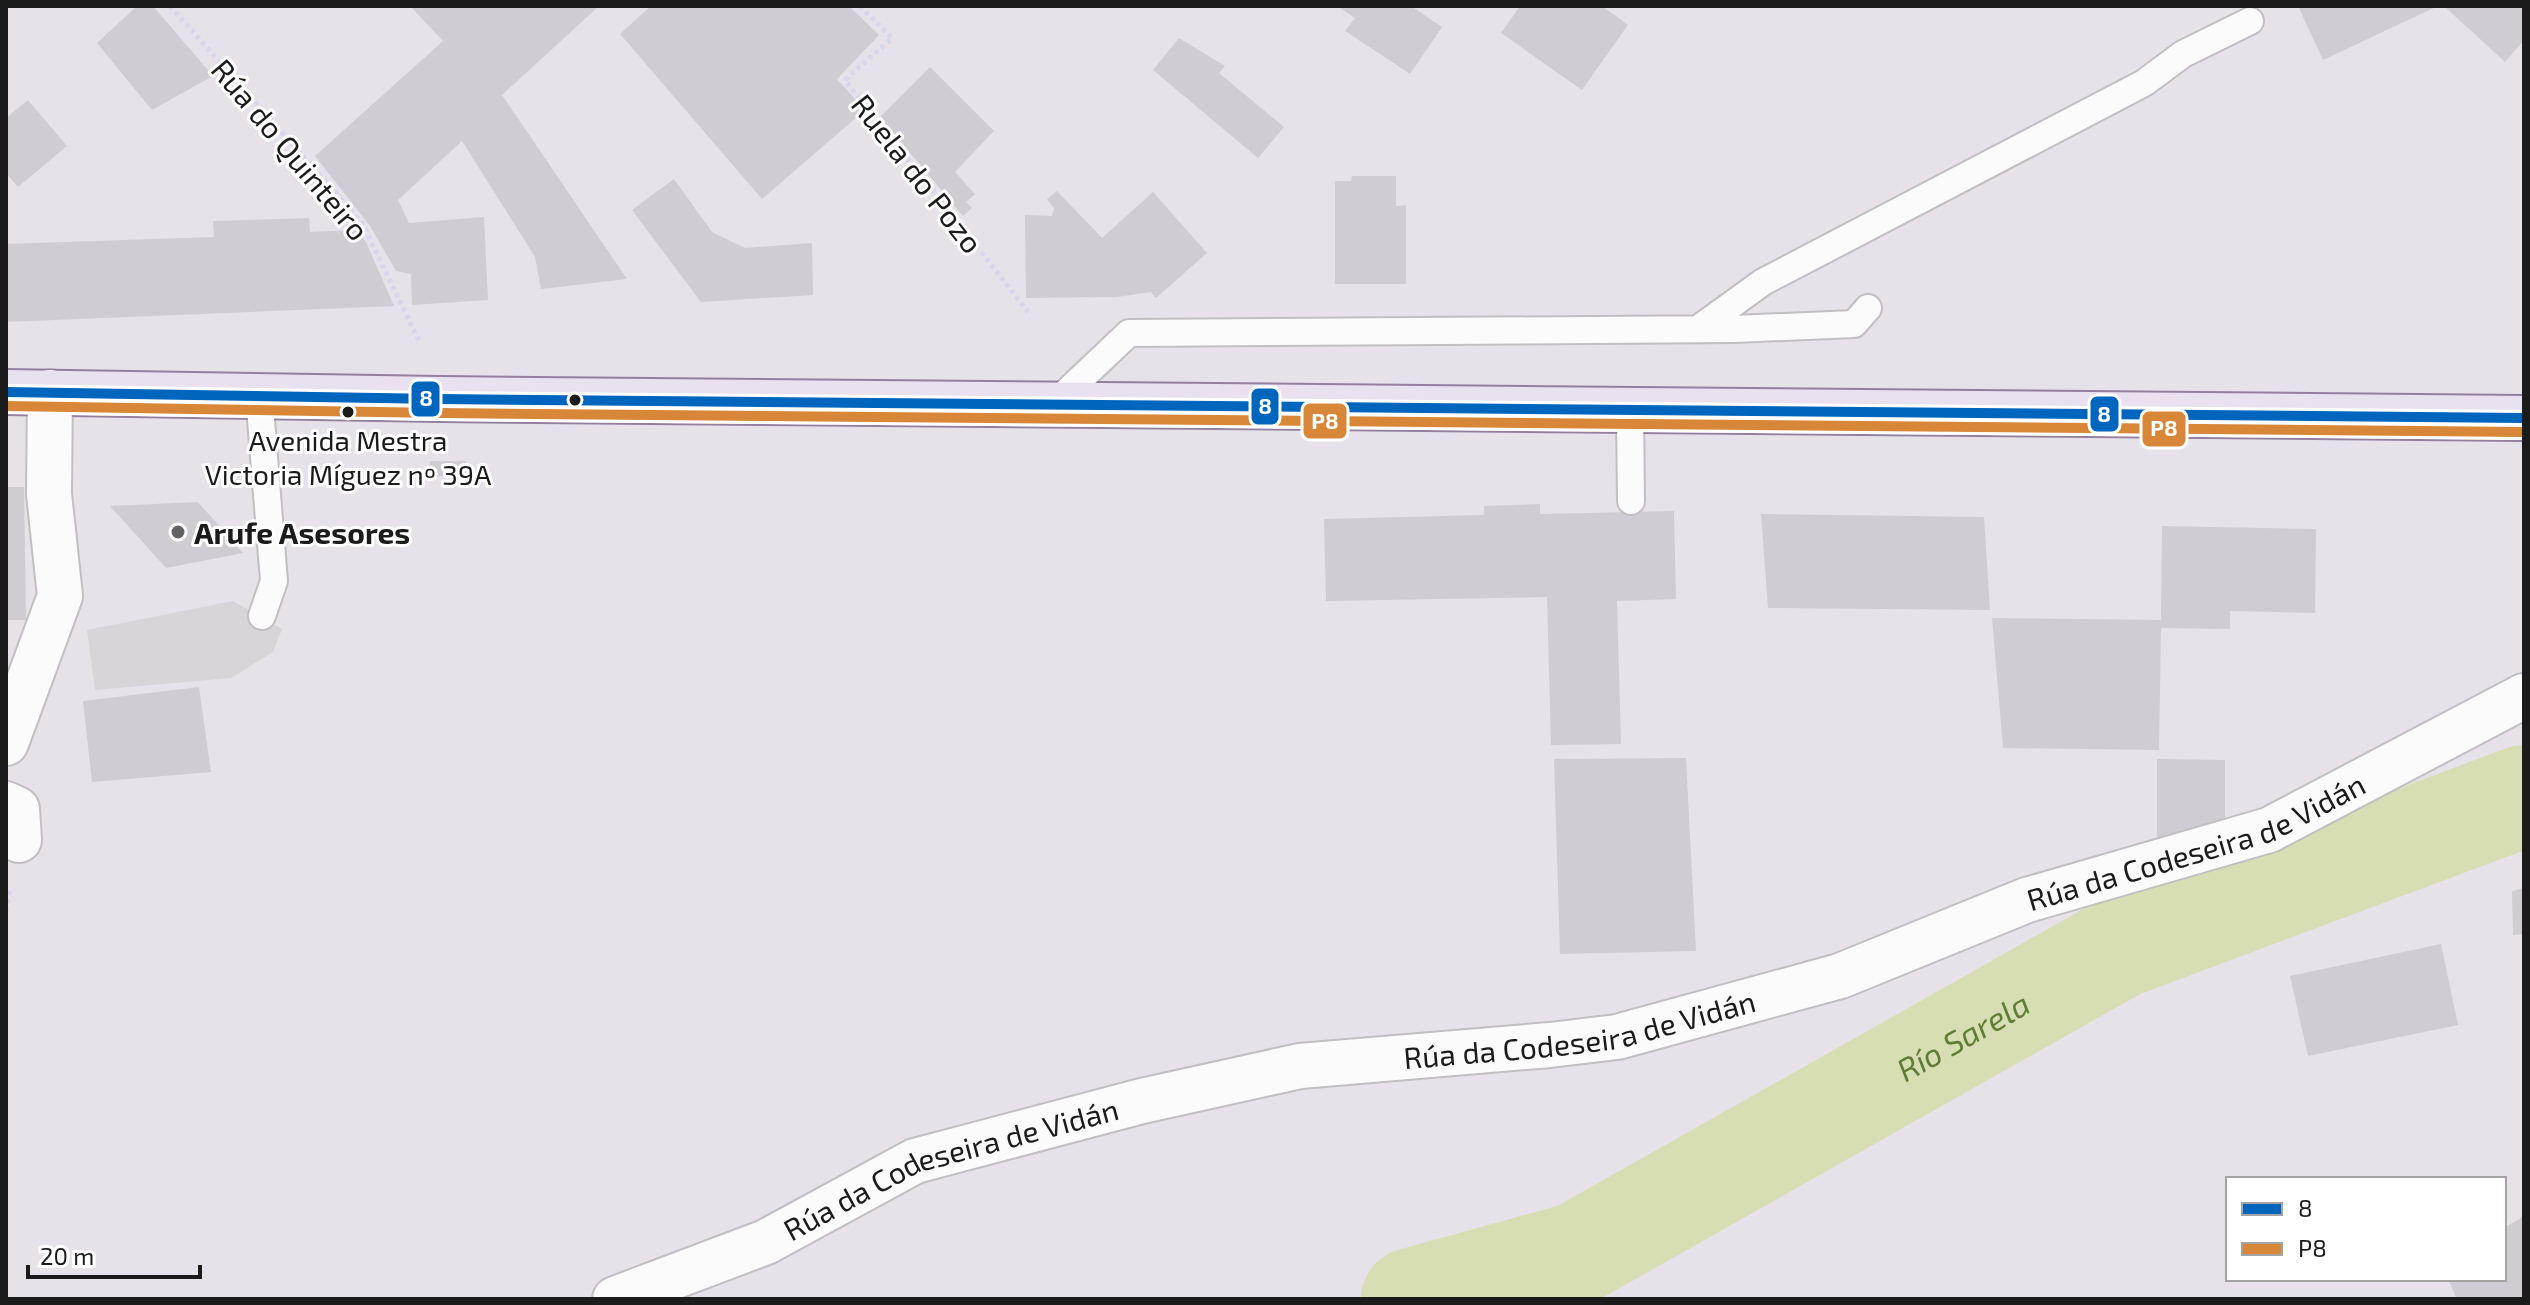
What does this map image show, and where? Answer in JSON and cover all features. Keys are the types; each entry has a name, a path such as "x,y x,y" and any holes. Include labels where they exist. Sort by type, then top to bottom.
{"main road":[{"path":"6,392 2524,418"}],"street":[{"path":"6,743 60,596 49,494 50,392"},
{"name":"Rúa da Codeseira de Vidán","path":"615,1299 766,1242 915,1161 1142,1101 1300,1066 1617,1037 1840,976 2027,900 2269,830 2524,696"}],"lane":[{"path":"1698,329 1763,282 2144,83 2183,54 2250,21"},
{"path":"1054,404 1129,333 1698,329 1854,324 1868,308"},
{"path":"259,395 274,581 262,616"},
{"path":"1630,410 1631,501"}],"path":[{"name":"Rúa do Quinteiro","path":"170,6 362,223 420,343"},
{"name":"Ruela do Pozo","path":"860,6 892,38 845,80 1030,314"}],"shaded area":[{"path":"233,601 282,629 273,652 231,678 95,690 87,630"}],"building":[{"path":"137,6 153,6 213,76 152,110 97,43"},
{"path":"410,6 599,6 502,95 627,279 541,289 535,257 462,141 398,200 409,223 484,217 488,300 412,305 411,274 396,271 370,226 315,156 443,41"},
{"path":"651,6 849,6 879,35 837,79 865,110 762,199 620,34"},
{"path":"1337,6 1411,6 1442,27 1410,74 1345,31 1355,18"},
{"path":"1520,6 1602,6 1628,25 1582,90 1501,33"},
{"path":"2298,6 2438,6 2323,60"},
{"path":"2444,6 2519,6 2524,11 2524,40 2505,62"},
{"path":"1179,38 1225,66 1219,73 1284,127 1258,158 1153,70"},
{"path":"930,67 994,131 955,172 975,194 966,202 972,208 963,216 880,117"},
{"path":"28,100 67,146 18,187 6,173 6,118"},
{"path":"1352,176 1396,176 1396,206 1406,205 1406,284 1335,284 1335,181 1351,181"},
{"path":"674,179 712,232 745,248 812,243 813,295 701,302 632,210"},
{"path":"1057,191 1102,238 1153,192 1207,253 1156,298 1151,292 1117,297 1026,298 1025,215 1052,216 1054,208 1047,199"},
{"path":"309,218 310,232 357,230 366,242 394,306 6,322 6,244 214,237 213,221"},
{"path":"430,461 466,461 465,477 429,476"},
{"path":"6,487 24,487 26,620 6,620"},
{"path":"198,502 243,553 166,568 110,506"},
{"path":"1540,504 1540,514 1674,511 1676,599 1617,601 1621,744 1551,745 1547,597 1326,601 1324,519 1484,515 1484,506"},
{"path":"1761,514 1984,517 1990,610 1768,608"},
{"path":"2162,526 2316,529 2315,613 2230,611 2230,629 2161,628 2159,750 2003,748 1992,618 2161,620"},
{"path":"199,687 211,772 92,782 83,701"},
{"path":"1686,758 1696,951 1560,954 1554,759"},
{"path":"2157,759 2225,760 2225,822 2157,845"},
{"path":"2524,888 2524,934 2513,935 2512,891"},
{"path":"2441,944 2458,1025 2308,1056 2290,976"},
{"path":"2522,1217 2524,1296 2518,1299 2457,1299 2449,1281 2506,1281 2506,1227"}],"waterway":[{"name":"Río Sarela","path":"1412,1299 1578,1253 2118,948 2524,796"}],"transit line":[{"name":"8","path":"6,392 439,399 2524,418"},
{"name":"P8","path":"6,406 439,413 2524,432"}],"place":[{"name":"Avenida Mestra Victoria Míguez nº 39A","path":"348,412"},
{"name":"Arufe Asesores","path":"178,532"}]}
